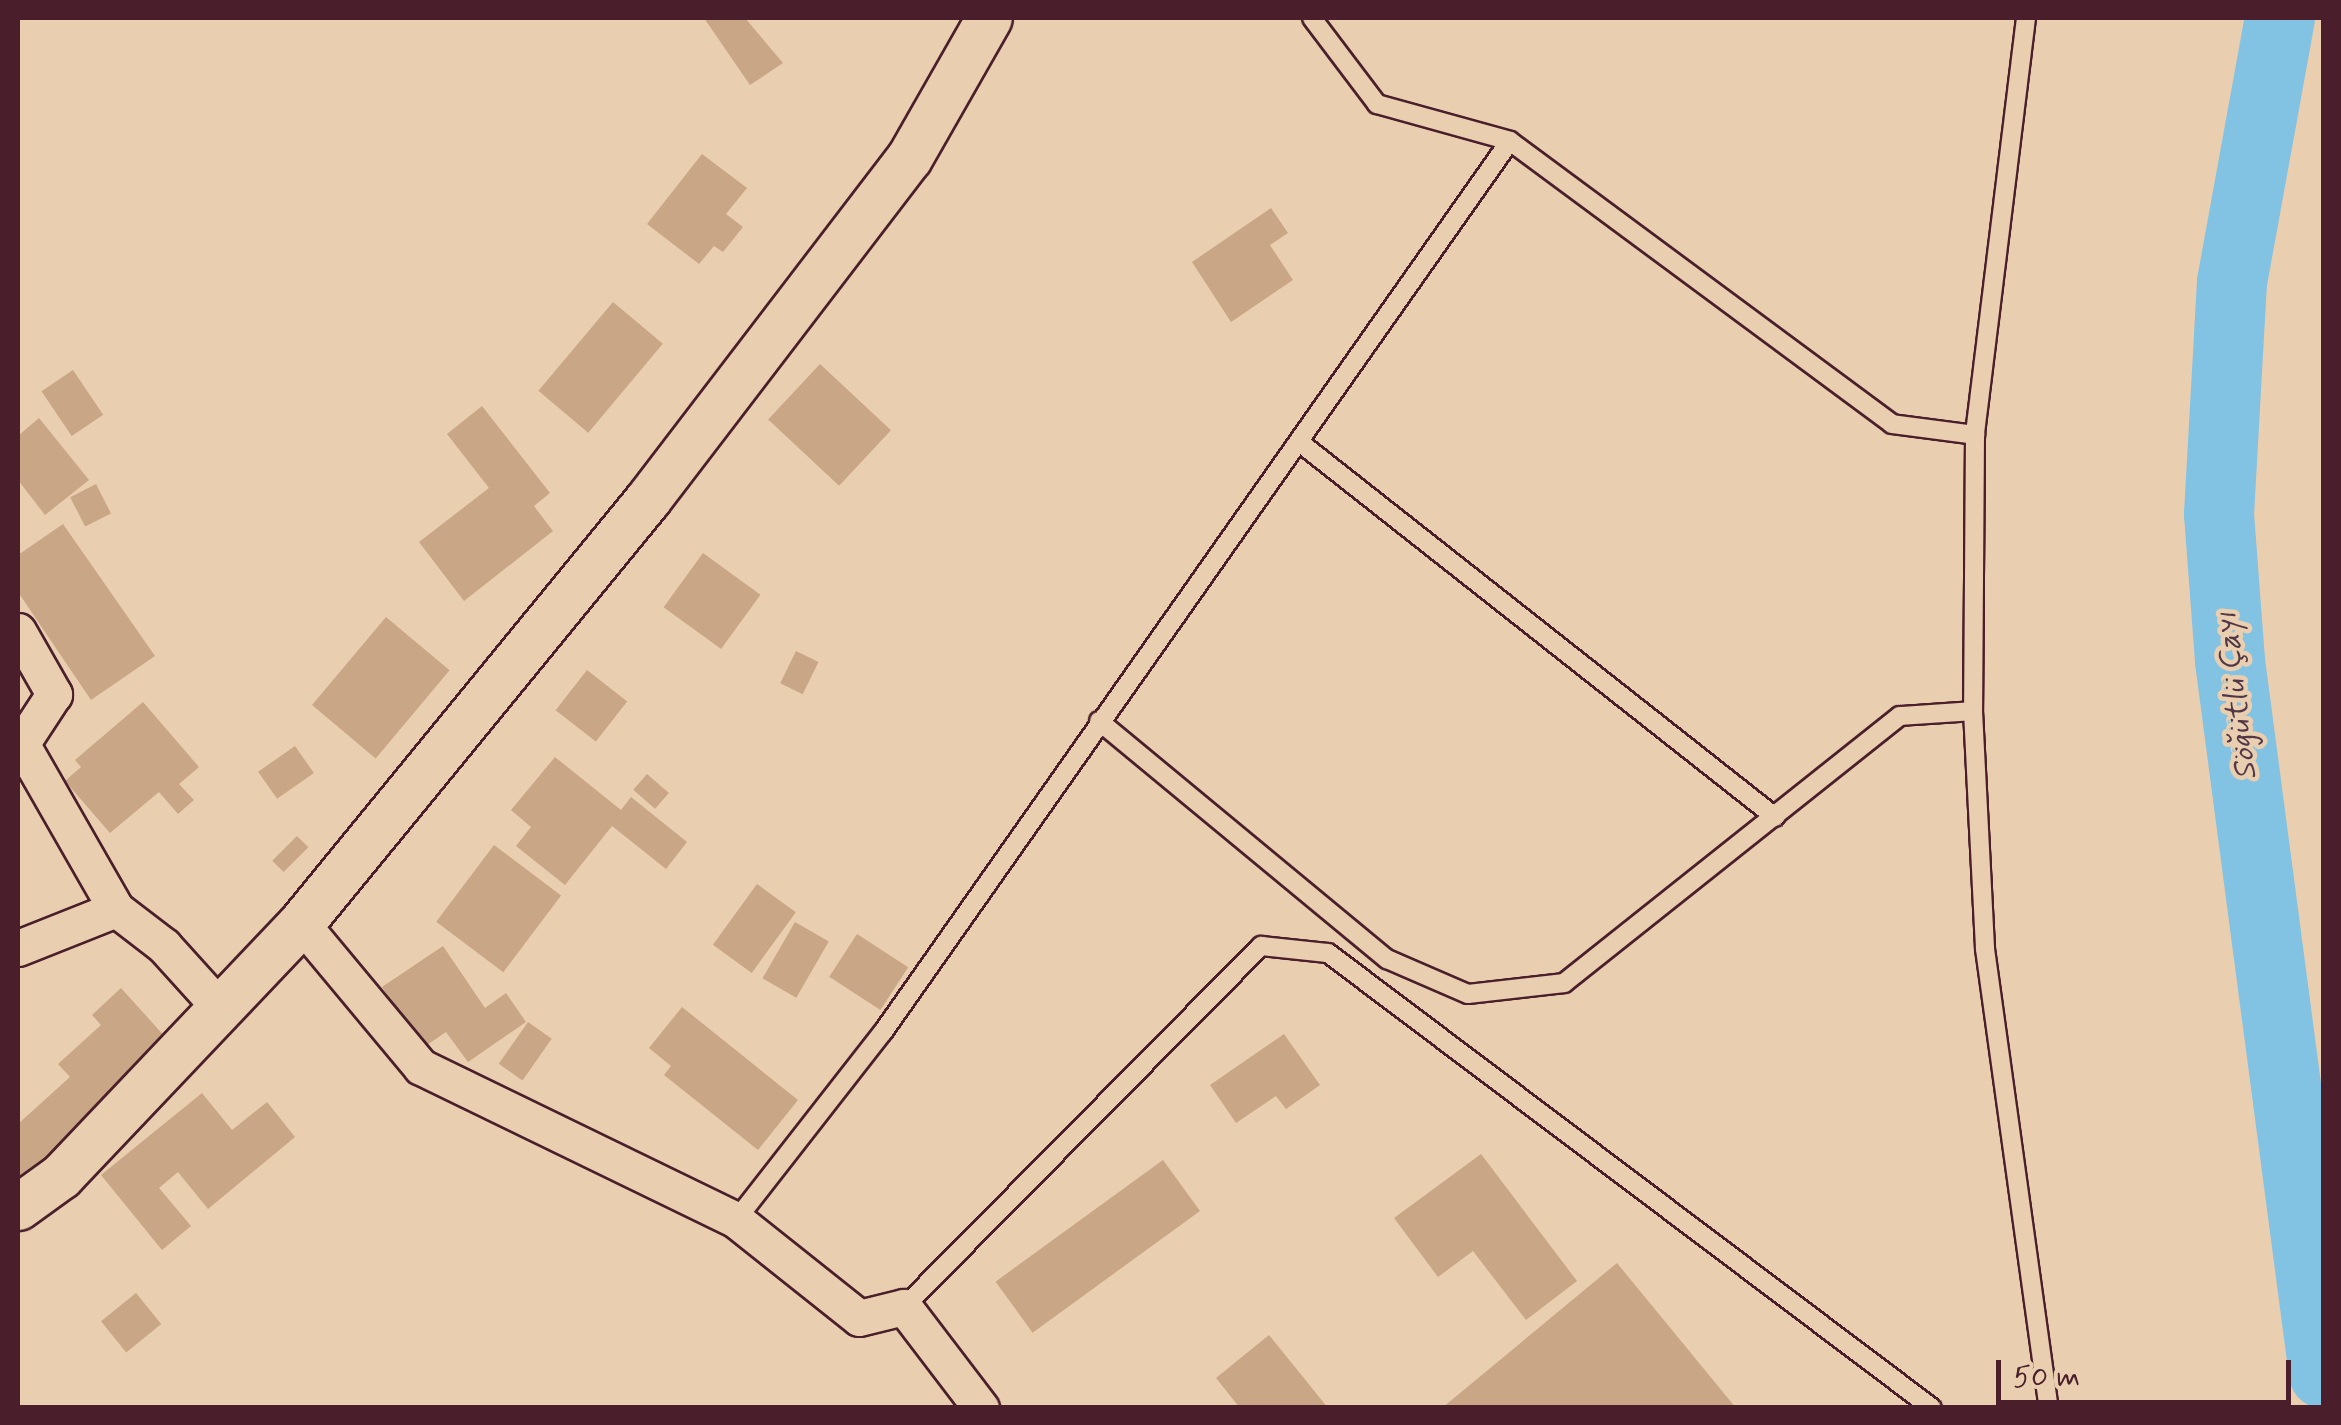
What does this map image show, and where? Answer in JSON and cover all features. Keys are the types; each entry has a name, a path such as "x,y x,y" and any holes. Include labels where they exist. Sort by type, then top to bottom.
{"street":[{"path":"18,1207 61,1176 302,924 648,499 898,173 989,18"},
{"path":"18,631 54,694 20,747 116,909 164,946 221,1008"},
{"path":"18,948 116,909"},
{"path":"302,924 421,1067 736,1220 860,1318 904,1307 981,1408"}],"lane":[{"path":"1312,18 1377,104 1510,141 1892,424 1974,435"},
{"path":"2026,18 1974,435 1973,711 1985,949 2049,1408"},
{"path":"736,1220 883,1032 1100,721 1303,445 1510,141"},
{"path":"1303,445 1775,817"},
{"path":"1100,721 1387,959 1468,994 1564,982 1900,716 1973,711"},
{"path":"904,1307 1262,946 1328,953 1932,1408"}],"building":[{"path":"704,18 745,18 783,63 750,85"},
{"path":"702,154 747,188 726,214 743,227 723,252 714,246 699,264 647,224"},
{"path":"1271,208 1288,233 1270,245 1293,280 1231,322 1192,262"},
{"path":"613,302 663,344 588,433 538,391"},
{"path":"820,364 891,430 839,486 768,420"},
{"path":"73,370 103,415 72,436 41,391"},
{"path":"482,406 550,493 534,506 553,531 464,601 419,542 489,488 447,434"},
{"path":"39,418 89,480 45,515 18,480 18,436"},
{"path":"96,484 111,513 85,527 70,497"},
{"path":"63,524 155,656 91,700 18,592 18,555"},
{"path":"703,553 760,595 721,649 664,607"},
{"path":"386,617 450,670 376,758 312,705"},
{"path":"796,651 818,662 803,694 780,683"},
{"path":"587,670 627,701 596,742 556,710"},
{"path":"143,702 199,767 179,784 194,800 178,814 159,792 110,833 65,781 81,767 75,760"},
{"path":"295,746 314,773 277,799 258,772"},
{"path":"555,757 621,810 631,797 687,842 666,869 612,826 565,885 516,846 531,827 511,810"},
{"path":"647,774 669,793 655,809 633,790"},
{"path":"297,836 308,847 284,872 272,861"},
{"path":"494,845 561,896 503,972 436,922"},
{"path":"757,884 796,912 752,973 713,945"},
{"path":"795,922 829,942 796,998 762,978"},
{"path":"857,934 908,967 880,1010 829,977"},
{"path":"443,946 485,1008 506,993 526,1022 468,1062 446,1032 424,1047 382,987"},
{"path":"121,988 177,1050 18,1193 18,1124 70,1077 58,1064 101,1025 92,1015"},
{"path":"682,1007 798,1100 758,1150 664,1075 671,1066 649,1048"},
{"path":"528,1022 552,1039 523,1080 499,1064"},
{"path":"1284,1034 1320,1085 1286,1109 1276,1096 1236,1123 1210,1085"},
{"path":"202,1093 232,1130 267,1102 295,1137 208,1209 178,1172 159,1188 191,1226 162,1250 101,1175"},
{"path":"1481,1154 1577,1281 1526,1320 1473,1251 1438,1277 1394,1218"},
{"path":"1163,1160 1200,1211 1033,1333 996,1282"},
{"path":"1617,1263 1736,1408 1442,1408"},
{"path":"136,1293 161,1324 126,1352 101,1321"},
{"path":"1269,1335 1328,1408 1240,1408 1216,1378"}],"waterway":[{"name":"Söğütlü Çayı","path":"2280,18 2232,282 2219,514 2230,661 2324,1374"}]}
